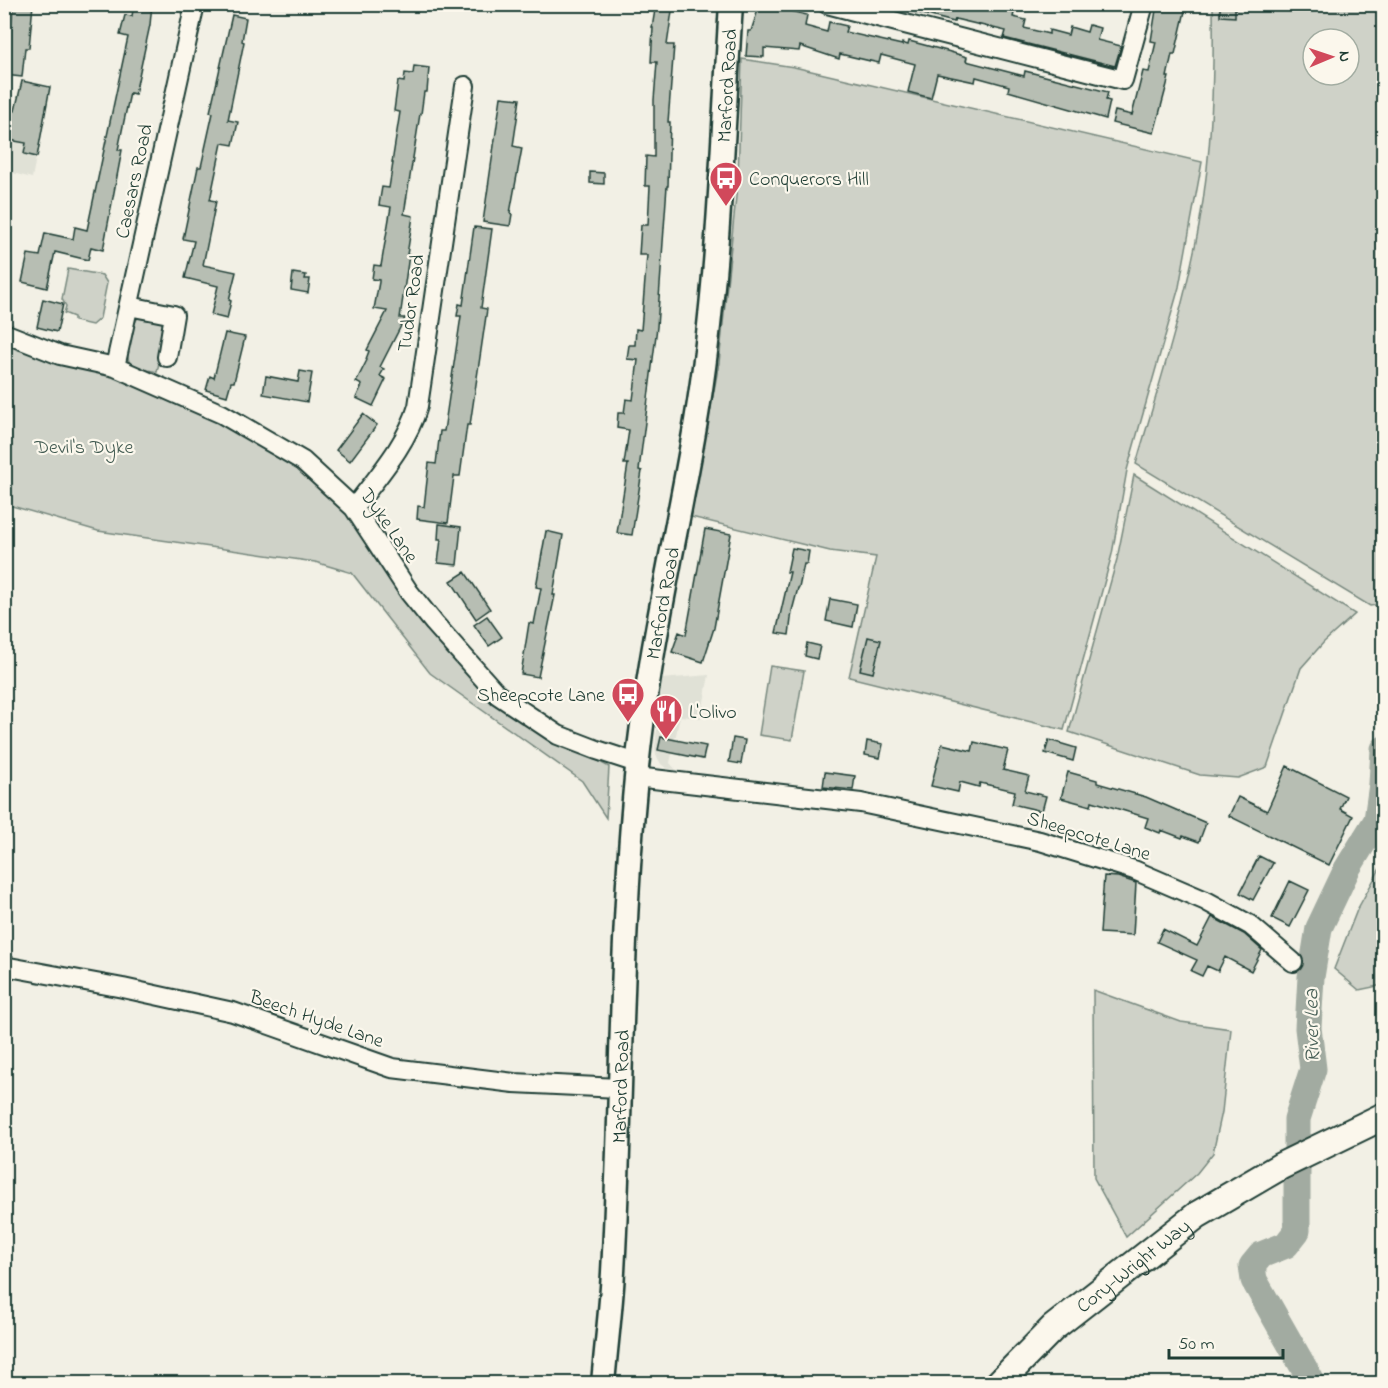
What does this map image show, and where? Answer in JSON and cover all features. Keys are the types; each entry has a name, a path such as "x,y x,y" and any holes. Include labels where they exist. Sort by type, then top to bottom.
{"main road":[{"name":"Cory-Wright Way","path":"998,1383 1053,1328 1197,1215 1281,1166 1383,1116"}],"street":[{"name":"Caesars Road","path":"115,367 195,4"},
{"name":"Marford Road","path":"603,1383 613,1274 626,894 637,770 657,627 696,419 714,274 731,4"},
{"path":"827,4 1123,80 1144,4"},
{"name":"Tudor Road","path":"354,508 406,437 418,406 465,86"},
{"path":"129,306 174,315 166,357"},
{"name":"Dyke Lane","path":"4,333 60,355 115,367 222,414 303,461 354,508 409,592 434,624 498,695 558,735 597,750 637,770"},
{"name":"Sheepcote Lane","path":"637,770 861,803 1040,841 1134,870 1206,901 1250,925 1293,962"},
{"name":"Beech Hyde Lane","path":"4,966 123,988 233,1012 392,1068 514,1083 619,1088"}],"shaded area":[{"path":"22,81 50,87 32,178 5,171 9,140 5,139 5,109 15,111"},
{"path":"709,675 701,718 680,716 670,763 676,770 666,768 656,755 655,747 662,679"}],"green space":[{"path":"1213,5 1383,5 1383,604 1370,606 1136,464 1179,316 1193,256 1203,199 1212,88"},
{"path":"742,59 794,67 1202,162 1179,287 1127,470 1112,554 1064,730 849,677 876,557 830,551 691,517 719,363 738,177"},
{"path":"68,269 102,275 107,283 100,318 92,325 74,321 74,317 64,313 66,306 62,299"},
{"path":"138,317 164,318 167,325 157,372 135,367 128,359 130,340"},
{"name":"Devil's Dyke","path":"4,340 116,374 228,424 302,469 360,520 501,701 561,740 609,767 606,818 582,781 430,673 352,573 315,562 98,531 5,504"},
{"path":"1134,475 1355,614 1324,642 1301,668 1267,767 1238,778 1200,775 1069,732 1117,559"},
{"path":"770,666 804,671 792,740 759,735"},
{"path":"1383,863 1383,985 1359,990 1334,969 1357,910"},
{"path":"1093,990 1181,1022 1231,1029 1222,1112 1213,1153 1197,1173 1126,1237 1094,1178"}],"building":[{"path":"13,4 33,4 29,48 25,48 22,77 4,75 4,46 9,46"},
{"path":"134,4 152,4 150,25 135,94 130,93 124,121 118,150 122,150 103,250 91,247 88,260 55,252 47,288 22,282 28,254 40,256 45,233 73,239 75,227 87,230 128,37 120,35 125,15 132,16"},
{"path":"656,4 673,4 667,45 674,45 668,122 670,122 668,186 657,327 639,470 642,471 632,535 617,533 628,464 624,464 629,430 617,428 618,413 624,413 626,399 633,400 638,360 627,359 629,345 635,345 636,329 641,330 647,255 639,255 641,225 648,225 650,186 645,186 646,156 654,157 657,62 651,62 652,28"},
{"path":"760,4 807,15 805,26 827,32 829,22 847,26 845,32 902,45 902,43 908,45 909,41 967,57 966,61 1024,76 1025,71 1108,92 1106,100 1110,101 1106,119 1008,91 1009,86 976,77 975,82 937,74 931,98 908,92 915,64 881,55 879,63 840,54 839,59 800,46 799,51 764,48 764,57 746,56 748,31 751,31"},
{"path":"903,4 997,4 1015,9 1013,17 1026,20 1024,28 1049,34 1049,30 1068,35 1070,27 1087,32 1089,25 1100,28 1097,40 1121,46 1115,66 1004,38 1006,31 955,19 954,22 903,9"},
{"path":"1157,4 1185,4 1184,7 1186,7 1175,54 1172,54 1167,77 1169,77 1154,133 1112,123 1115,111 1132,115 1143,71 1149,72 1156,42 1151,41"},
{"path":"1220,4 1235,4 1235,17 1220,16"},
{"path":"232,15 246,18 242,41 244,42 228,120 238,122 233,145 222,143 210,200 216,201 203,265 236,272 227,319 211,315 218,286 185,278 194,241 183,239 198,167 201,167 213,113 210,112"},
{"path":"414,66 429,68 427,92 424,92 404,214 413,216 400,318 405,318 380,367 384,369 380,376 386,379 373,406 356,398 362,385 356,382 367,360 369,351 367,350 387,311 374,309 379,280 372,279 374,265 381,266 391,207 379,205 382,187 389,188 393,163 400,112 394,111 398,81 404,82 405,73 413,74"},
{"path":"22,81 50,87 37,157 24,154 26,143 4,139 4,109 15,111"},
{"path":"501,97 520,99 513,146 522,148 510,213 512,214 510,226 483,222"},
{"path":"590,172 604,173 604,184 590,183"},
{"path":"474,227 492,229 481,308 487,309 470,425 467,425 460,476 454,476 448,523 417,519 418,506 424,507 429,463 436,464 440,431 444,431 461,316 457,316 459,304 463,305"},
{"path":"293,273 306,275 305,279 310,279 308,293 291,290"},
{"path":"43,299 63,304 57,332 37,327"},
{"path":"225,333 245,337 234,382 231,382 227,396 206,390 210,376 214,378"},
{"path":"300,371 312,373 307,402 263,394 266,376 298,382"},
{"path":"363,414 377,425 350,461 336,450"},
{"path":"439,524 461,527 457,565 438,563 441,539 438,539"},
{"path":"705,529 731,534 714,628 703,662 672,652 679,632 686,635"},
{"path":"546,531 563,535 553,595 555,595 538,677 521,674 529,623 534,624 541,588 536,587"},
{"path":"792,548 809,551 792,611 789,635 776,633 790,572 787,572"},
{"path":"465,572 490,609 476,619 451,581"},
{"path":"830,599 857,604 853,627 826,621"},
{"path":"487,616 502,637 489,646 474,625"},
{"path":"868,637 881,640 873,673 860,670"},
{"path":"807,643 820,646 817,659 805,656"},
{"path":"661,737 706,746 703,759 658,750"},
{"path":"733,738 745,740 741,764 729,762"},
{"path":"1049,740 1076,748 1073,761 1045,753"},
{"path":"867,741 883,744 880,758 865,755"},
{"path":"974,742 1008,750 1003,770 1029,776 1025,791 1046,796 1042,811 1012,804 1015,791 980,783 979,787 960,782 958,792 931,786 942,744 972,751"},
{"path":"1287,766 1346,796 1340,809 1353,816 1329,865 1229,816 1238,797 1267,811"},
{"path":"825,772 855,776 853,790 823,787"},
{"path":"1068,772 1146,797 1206,823 1199,842 1145,827 1148,818 1092,801 1091,806 1061,798"},
{"path":"1259,856 1273,863 1253,900 1240,893"},
{"path":"1104,876 1118,877 1136,883 1133,935 1100,933"},
{"path":"1290,881 1309,890 1290,927 1272,918"},
{"path":"1212,917 1244,934 1262,950 1251,971 1225,957 1218,971 1207,966 1202,976 1191,971 1197,960 1157,942 1163,929 1197,946"}],"waterway":[{"name":"River Lea","path":"1313,1384 1254,1280 1252,1266 1261,1255 1286,1245 1297,1231 1297,1119 1313,1069 1308,1028 1311,977 1319,928 1347,869 1377,820 1384,749"}],"place":[{"name":"Conquerors Hill","path":"726,207"},
{"name":"Sheepcote Lane","path":"628,723"},
{"name":"L'Olivo","path":"666,740"}]}
